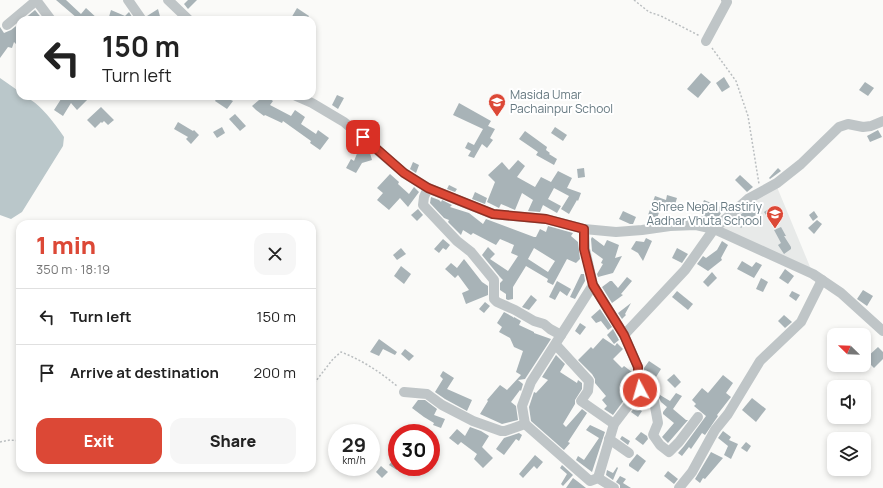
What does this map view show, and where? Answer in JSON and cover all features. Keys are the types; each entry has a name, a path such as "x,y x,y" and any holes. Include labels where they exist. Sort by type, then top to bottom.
{"street":[{"path":"18,16 37,0 48,16"},
{"path":"128,0 139,16"},
{"path":"168,0 185,16"},
{"path":"706,41 727,2 726,0"},
{"path":"8,25 16,18"},
{"path":"305,100 344,122 404,173 428,188 493,214 546,219 584,229 616,232 670,226 696,225 714,229 813,274 841,294 883,331"},
{"path":"624,335 685,270 714,229 748,199 777,183 801,164 839,127 848,124 863,127 871,126 883,121"},
{"path":"428,188 424,197 423,205 457,240 471,252 494,280 494,299 534,321 544,324 560,335"},
{"path":"584,229 584,249 593,285 624,335 638,367 638,382 640,390 654,401 658,423 653,435 660,446 669,452 679,442 698,417"},
{"path":"679,488 692,472 715,430 728,414 760,360 801,322 822,280"},
{"path":"593,285 531,382 522,406 525,424 590,481 598,478"},
{"path":"556,344 589,381 588,391 580,402 614,424"},
{"path":"598,478 614,424 640,390"},
{"path":"404,392 427,394 442,405 472,421 501,431 525,424"},
{"path":"609,439 629,453"},
{"path":"598,478 614,488"}],"path":[{"path":"634,0 649,12 661,16 702,37 736,81 748,116 761,192"},
{"path":"316,381 333,359 341,352 371,367 404,392"},
{"path":"0,442 16,440"}],"shaded area":[{"path":"0,78 16,89 16,100 30,100 45,112 64,137 63,146 22,212 11,219 0,215"},
{"path":"777,187 813,274 714,229 740,209"}],"building":[{"path":"56,0 66,0 81,14 86,8 95,16 75,16"},
{"path":"188,0 197,0 188,9 184,4"},
{"path":"297,8 309,16 292,16"},
{"path":"158,9 160,16 147,16"},
{"path":"35,10 40,16 28,16"},
{"path":"111,10 125,16 109,16"},
{"path":"129,12 132,16 125,16"},
{"path":"16,26 16,44 14,42 12,48 8,47 0,58 0,27 4,33"},
{"path":"701,73 711,82 698,98 687,89"},
{"path":"724,77 730,87 722,92 716,83"},
{"path":"865,82 874,88 868,96 859,90"},
{"path":"337,95 344,98 338,109 332,105"},
{"path":"60,100 87,100 77,110 71,103 63,116 54,110"},
{"path":"231,100 233,101 227,109 215,101"},
{"path":"259,100 272,100 273,101 270,105 291,116 295,110 305,117 301,124 316,134 318,130 329,138 320,150 310,143 311,141 283,121 282,123 265,115 264,116 252,106"},
{"path":"459,103 491,121 488,126 495,129 490,138 493,140 487,148 482,144 474,158 468,156 471,151 465,148 468,142 474,145 483,129 453,115"},
{"path":"101,107 114,120 108,125 104,121 102,123 101,122 95,128 87,120"},
{"path":"235,114 246,126 240,131 229,119"},
{"path":"178,122 193,131 194,130 199,135 191,144 186,139 188,137 174,129"},
{"path":"222,127 225,133 217,138 213,132"},
{"path":"555,127 567,135 563,141 551,133"},
{"path":"878,130 882,137 870,142 867,136"},
{"path":"525,131 547,147 546,150 550,153 549,154 557,159 554,165 536,155 538,152 519,139"},
{"path":"363,147 370,153 372,160 362,163 356,173 346,168 351,159 354,161 358,151"},
{"path":"518,160 525,166 517,177 535,187 541,177 551,182 558,171 572,178 567,188 581,193 578,201 577,200 569,214 561,209 569,196 554,188 548,199 561,206 557,213 543,205 540,212 528,211 533,200 522,193 515,210 501,204 499,208 487,202 495,182 488,175 502,162 509,170"},
{"path":"413,162 419,165 416,173 410,169"},
{"path":"584,168 585,177 578,178 577,169"},
{"path":"778,168 781,171 770,179 769,178"},
{"path":"390,174 409,194 414,187 419,192 408,207 400,198 389,210 377,200 383,193 377,188"},
{"path":"740,175 753,187 747,192 735,180"},
{"path":"449,185 457,189 455,192 447,189"},
{"path":"475,192 487,198 485,204 472,199"},
{"path":"667,195 677,198 673,211 661,207 657,218 648,215 655,196 666,200"},
{"path":"431,197 441,202 442,200 452,205 450,207 469,213 483,224 486,219 534,237 536,237 540,229 546,232 548,226 573,233 571,236 578,242 580,259 576,263 567,259 553,285 547,282 548,279 526,266 513,287 513,299 508,300 506,299 506,294 500,290 500,283 503,280 482,255 488,247 495,254 490,259 508,271 518,256 511,253 514,245 500,239 496,245 473,233 471,235 463,230 461,235 448,222 449,220 444,218 430,203","holes":["534,248 555,261 548,272 528,259"]},
{"path":"704,200 723,208 720,215 712,222 700,219 705,209 701,208"},
{"path":"756,202 762,209 741,228 734,220"},
{"path":"770,208 774,214 768,218 764,212"},
{"path":"418,209 423,215 417,221 411,215"},
{"path":"623,211 636,217 633,224 619,219"},
{"path":"814,211 818,217 813,221 809,215"},
{"path":"817,220 822,224 814,234 808,228"},
{"path":"781,227 786,236 784,236 791,247 791,249 784,254 778,245 781,243 774,230"},
{"path":"592,237 604,246 607,240 619,245 615,258 622,256 613,273 598,277 597,274 603,264 601,263 603,259 592,251"},
{"path":"646,238 652,241 643,261 638,253 631,249 636,241 644,242"},
{"path":"443,239 450,245 446,250 443,248 439,253 434,249"},
{"path":"722,241 728,245 721,258 722,260 708,271 697,264 703,256 706,258 717,250"},
{"path":"401,248 406,254 397,260 393,255"},
{"path":"677,248 688,254 682,263 672,258"},
{"path":"464,259 482,282 488,286 488,295 466,304 462,293 469,290 458,275 455,278 445,269 451,263 457,268"},
{"path":"742,261 752,267 756,262 762,265 754,278 737,269"},
{"path":"401,266 411,274 404,284 394,276"},
{"path":"785,269 794,276 788,284 779,278"},
{"path":"712,272 717,278 708,287 703,282"},
{"path":"581,274 584,274 585,281 575,299 570,297"},
{"path":"627,277 632,281 621,294 623,295 612,303 602,287 612,281 618,288"},
{"path":"761,278 768,282 763,292 756,289"},
{"path":"557,281 571,289 567,296 560,291 555,300 549,297"},
{"path":"863,290 873,296 867,306 857,299"},
{"path":"677,291 693,304 688,310 672,297"},
{"path":"792,291 800,295 796,301 789,296"},
{"path":"531,295 537,300 529,310 522,307"},
{"path":"485,302 490,306 484,313 479,309"},
{"path":"631,303 625,314 626,315 622,319 618,313"},
{"path":"600,309 612,327 608,330 601,321 596,323 591,317"},
{"path":"504,312 521,321 519,325 534,333 551,339 525,379 518,380 523,384 521,391 520,390 511,402 516,406 518,420 502,424 480,414 488,401 487,400 500,385 507,390 521,375 516,372 523,351 514,347 510,338 499,332 502,327 497,323"},
{"path":"784,315 792,322 785,328 778,321"},
{"path":"580,323 586,327 580,335 575,331"},
{"path":"613,329 619,340 614,344 607,335"},
{"path":"603,338 615,346 617,343 623,349 613,359 622,368 624,366 632,372 632,385 628,390 630,392 613,415 604,409 607,406 602,400 606,396 595,383 595,379 592,374 578,360 591,347 593,349"},
{"path":"379,339 397,352 395,355 383,349 379,356 370,352"},
{"path":"878,347 883,352 883,359 874,368 871,365 871,353"},
{"path":"405,349 414,356 409,361 401,354"},
{"path":"556,355 565,364 560,372 577,383 578,380 582,383 582,389 563,424 566,427 582,409 587,413 568,442 570,443 564,450 531,421 529,407 534,392 536,393 548,380 542,377"},
{"path":"649,361 661,369 656,377 654,375 648,384 644,381 644,368"},
{"path":"443,371 454,378 447,389 472,400 467,411 435,392 443,379 440,376"},
{"path":"674,374 681,382 675,388 667,380"},
{"path":"723,375 733,383 726,393 731,397 717,415 718,416 705,435 702,433 691,449 689,447 682,456 678,453 706,416 694,406 696,404 692,400 702,388 708,393"},
{"path":"655,392 670,401 676,393 682,396 673,409 688,420 668,443 662,437 674,423 663,414 667,407 661,402 658,396 654,393"},
{"path":"752,398 766,409 756,422 742,410"},
{"path":"418,400 425,400 437,409 434,415 445,419 441,428 440,424 434,424 412,408"},
{"path":"641,400 638,404 640,405 637,408 642,411 638,417 631,412"},
{"path":"590,425 605,432 592,472 576,460 578,456 584,460 599,438 586,430"},
{"path":"470,427 489,436 482,447 493,458 483,468 474,459 477,454 461,442 458,445 449,438 457,429 465,436"},
{"path":"723,431 731,437 729,440 738,444 731,459 724,455 728,446 718,438"},
{"path":"641,432 647,436 648,439 643,445 635,439"},
{"path":"519,433 522,435 519,441 516,439 504,455 496,449 504,438"},
{"path":"622,436 630,441 628,445 620,439"},
{"path":"746,442 751,446 747,452 741,448"},
{"path":"711,452 723,458 700,483 695,479"},
{"path":"637,454 646,461 638,472 629,466"},
{"path":"535,455 543,462 537,469 534,466 523,478 519,474"},
{"path":"562,465 573,475 563,486 561,484 567,474 560,468"},
{"path":"381,466 388,472 382,478 380,476"},
{"path":"617,467 618,468 613,480 606,475 607,470 613,473"},
{"path":"668,471 678,479 674,484 664,476"},
{"path":"620,476 626,479 623,483 631,488 620,488 620,485 616,482"},
{"path":"573,478 577,481 586,488 566,488"}],"place":[{"name":"Masida Umar Pachainpur School","path":"497,117"},
{"name":"Shree Nepal Rastiriy Aadhar Vhuta School","path":"775,229"}],"route":[{"path":"363,137 404,173 428,188 493,214 546,219 584,229 584,249 589,264 593,285 624,335 638,367 638,382 640,390"}]}
